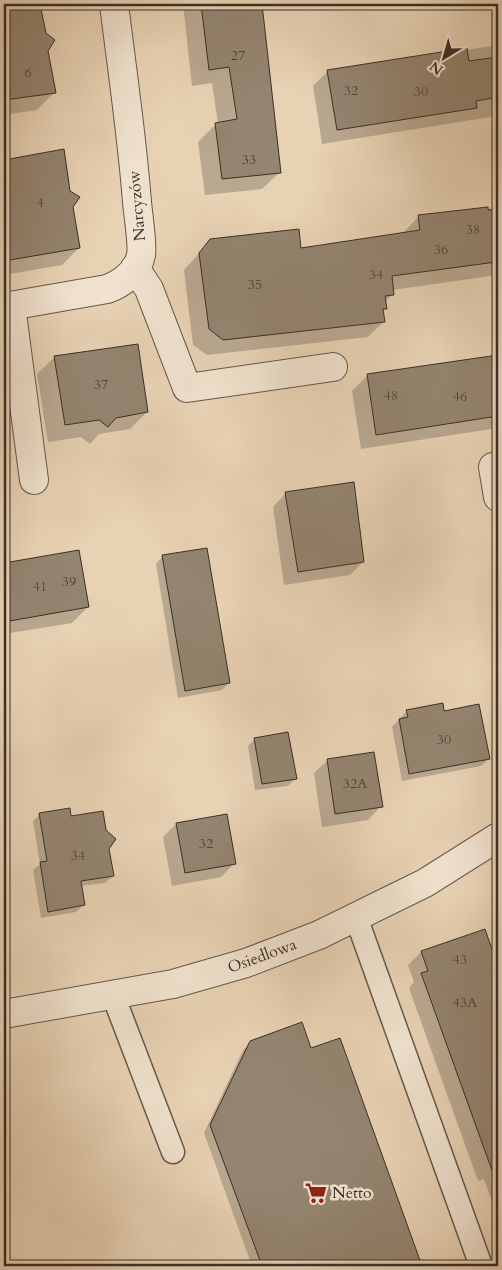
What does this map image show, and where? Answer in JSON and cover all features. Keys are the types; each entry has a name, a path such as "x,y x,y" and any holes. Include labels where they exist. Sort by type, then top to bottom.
{"street":[{"name":"Narcyzów","path":"114,4 141,255 136,268"},
{"path":"34,480 7,307 107,289 117,285 136,268 149,289 187,388 333,367"},
{"path":"498,466 494,467 498,497"},
{"name":"Osiedlowa","path":"4,1014 173,984 246,964 319,935 426,883 498,837"}],"lane":[{"path":"356,917 481,1266"},
{"path":"113,995 173,1152"}],"building":[{"path":"4,4 40,4 46,33 55,40 48,51 56,93 4,100"},
{"path":"201,4 262,4 281,173 222,179 215,123 237,119 229,67 209,70"},
{"path":"467,48 469,61 498,57 498,97 476,101 477,108 337,130 327,70"},
{"path":"64,149 70,191 80,197 73,207 80,248 4,261 4,160"},
{"path":"488,207 488,210 498,209 498,248 494,248 496,262 392,276 394,295 385,296 387,309 383,309 385,322 223,340 209,329 199,253 210,239 299,229 301,248 420,230 418,215"},
{"path":"138,344 148,412 116,418 108,427 99,420 65,425 54,356"},
{"path":"498,355 498,416 376,435 367,374"},
{"path":"354,482 364,562 298,572 285,492"},
{"path":"207,548 230,683 185,691 162,555"},
{"path":"79,550 89,607 4,622 4,563"},
{"path":"443,703 444,711 479,704 490,759 409,774 399,719 408,717 406,710"},
{"path":"288,732 297,779 262,784 254,738"},
{"path":"374,752 383,807 335,814 327,759"},
{"path":"70,808 71,816 103,811 106,830 116,839 109,849 114,876 81,881 85,905 48,912 40,862 47,861 39,813"},
{"path":"227,814 236,864 185,873 176,823"},
{"path":"485,929 498,967 498,1175 494,1176 421,973 428,971 421,951"},
{"name":"Netto","path":"302,1022 311,1048 340,1038 422,1266 262,1266 210,1125 250,1041"}],"place":[{"name":"Netto","path":"316,1193"}]}
